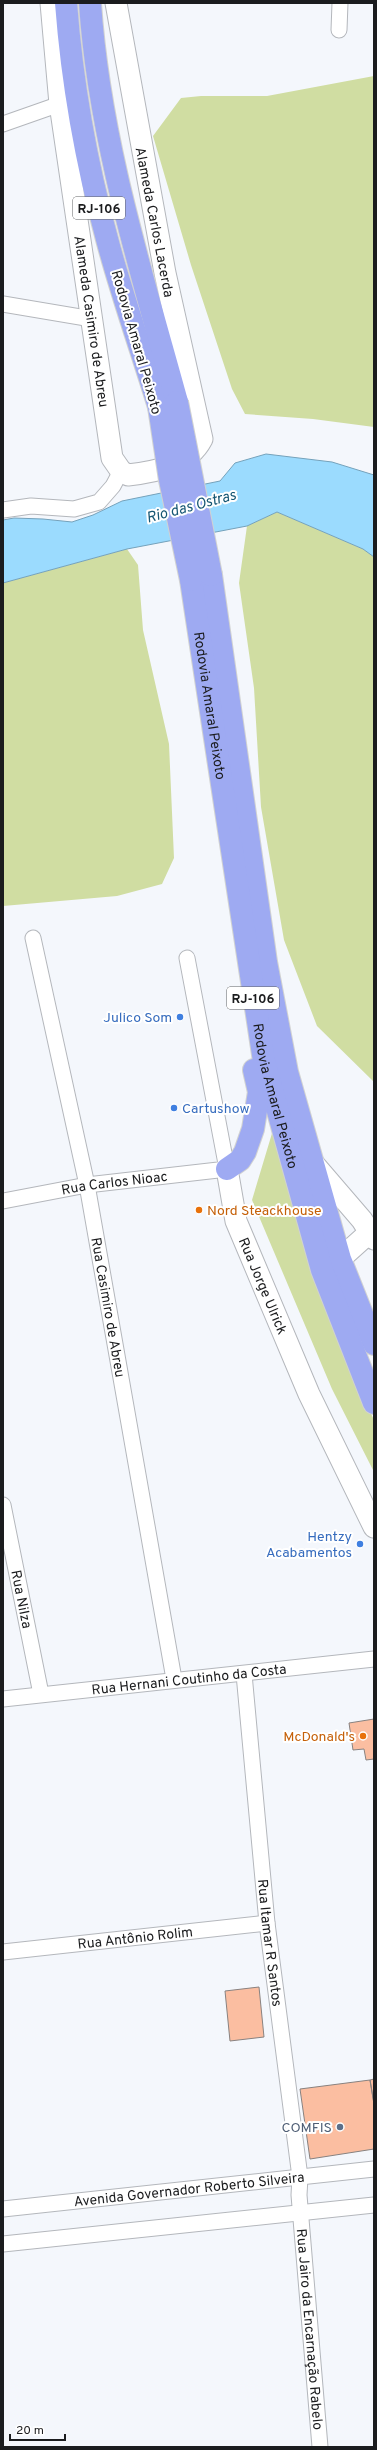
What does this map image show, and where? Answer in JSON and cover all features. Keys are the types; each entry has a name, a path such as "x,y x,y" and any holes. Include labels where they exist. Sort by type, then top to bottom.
{"highway":[{"name":"Rodovia Amaral Peixoto","path":"66,3 71,61 93,182 107,239 168,404"},
{"name":"Rodovia Amaral Peixoto","path":"91,6 100,92 122,200 168,404 201,577 266,962 287,1072 340,1259 374,1344"},
{"name":"Rodovia Amaral Peixoto","path":"201,577 253,996 264,1060 322,1270 374,1403"},
{"path":"227,1169 240,1160 245,1152 253,1128 259,1092 247,1030 253,996"}],"main road":[{"name":"Alameda Casimiro de Abreu","path":"51,3 60,104 112,458 121,471"},
{"path":"91,6 116,3"},
{"name":"Alameda Carlos Lacerda","path":"116,3 164,273 202,439 191,454 160,470 128,475 121,471"},
{"path":"313,1162 372,1236 340,1259"},
{"name":"Rua Jorge Ulrick","path":"227,1169 236,1221 309,1394 374,1527"}],"street":[{"path":"339,30 340,3"},
{"path":"3,124 60,104"},
{"path":"3,304 92,319"},
{"path":"3,510 31,506 74,509 99,502 113,486 121,471"},
{"name":"Rua Casimiro de Abreu","path":"32,938 87,1185 174,1679"},
{"name":"Rua Jorge Ulrick","path":"187,958 227,1169"},
{"name":"Rua Carlos Nioac","path":"3,1200 87,1185 227,1169"},
{"name":"Rua Nilza","path":"3,1505 41,1694"},
{"name":"Rua Hernani Coutinho da Costa","path":"3,1699 174,1679 244,1674 374,1659"},
{"name":"Rua Itamar R Santos","path":"244,1674 267,1923 300,2178 301,2211"},
{"name":"Rua Antônio Rolim","path":"3,1952 267,1923"},
{"name":"Avenida Governador Roberto Silveira","path":"3,2209 374,2169"},
{"path":"3,2244 301,2211 374,2205"},
{"name":"Rua Jairo da Encarnação Rabelo","path":"301,2211 320,2447"}],"green space":[{"path":"374,76 374,427 313,419 245,414 232,389 191,265 153,136 181,98 201,96 267,96"},
{"path":"277,512 363,549 374,557 374,1082 317,1026 284,940 261,807 254,688 239,583 247,526"},
{"path":"127,549 138,565 143,630 169,744 174,858 162,884 117,896 3,906 3,583"},
{"path":"273,1130 359,1388 374,1420 374,1472 332,1389 252,1200"}],"water":[{"name":"Rio das Ostras","path":"266,454 332,462 374,475 374,557 363,549 277,512 247,526 127,549 3,583 3,520 14,518 72,522 93,515 122,501 220,481 235,463"}],"building":[{"name":"McDonald's","path":"374,1719 374,1759 366,1760 364,1749 353,1750 349,1723"},
{"path":"259,1987 264,2037 230,2041 225,1991"},
{"path":"374,2079 374,2104 370,2080"},
{"name":"COMFIS","path":"370,2080 374,2104 374,2149 310,2159 300,2089"}],"place":[{"name":"Julico Som","path":"180,1017"},
{"name":"Cartushow","path":"174,1108"},
{"name":"Nord Steackhouse","path":"199,1210"},
{"name":"Hentzy Acabamentos","path":"360,1544"},
{"name":"McDonald's","path":"363,1736"},
{"name":"COMFIS","path":"340,2127"}]}
